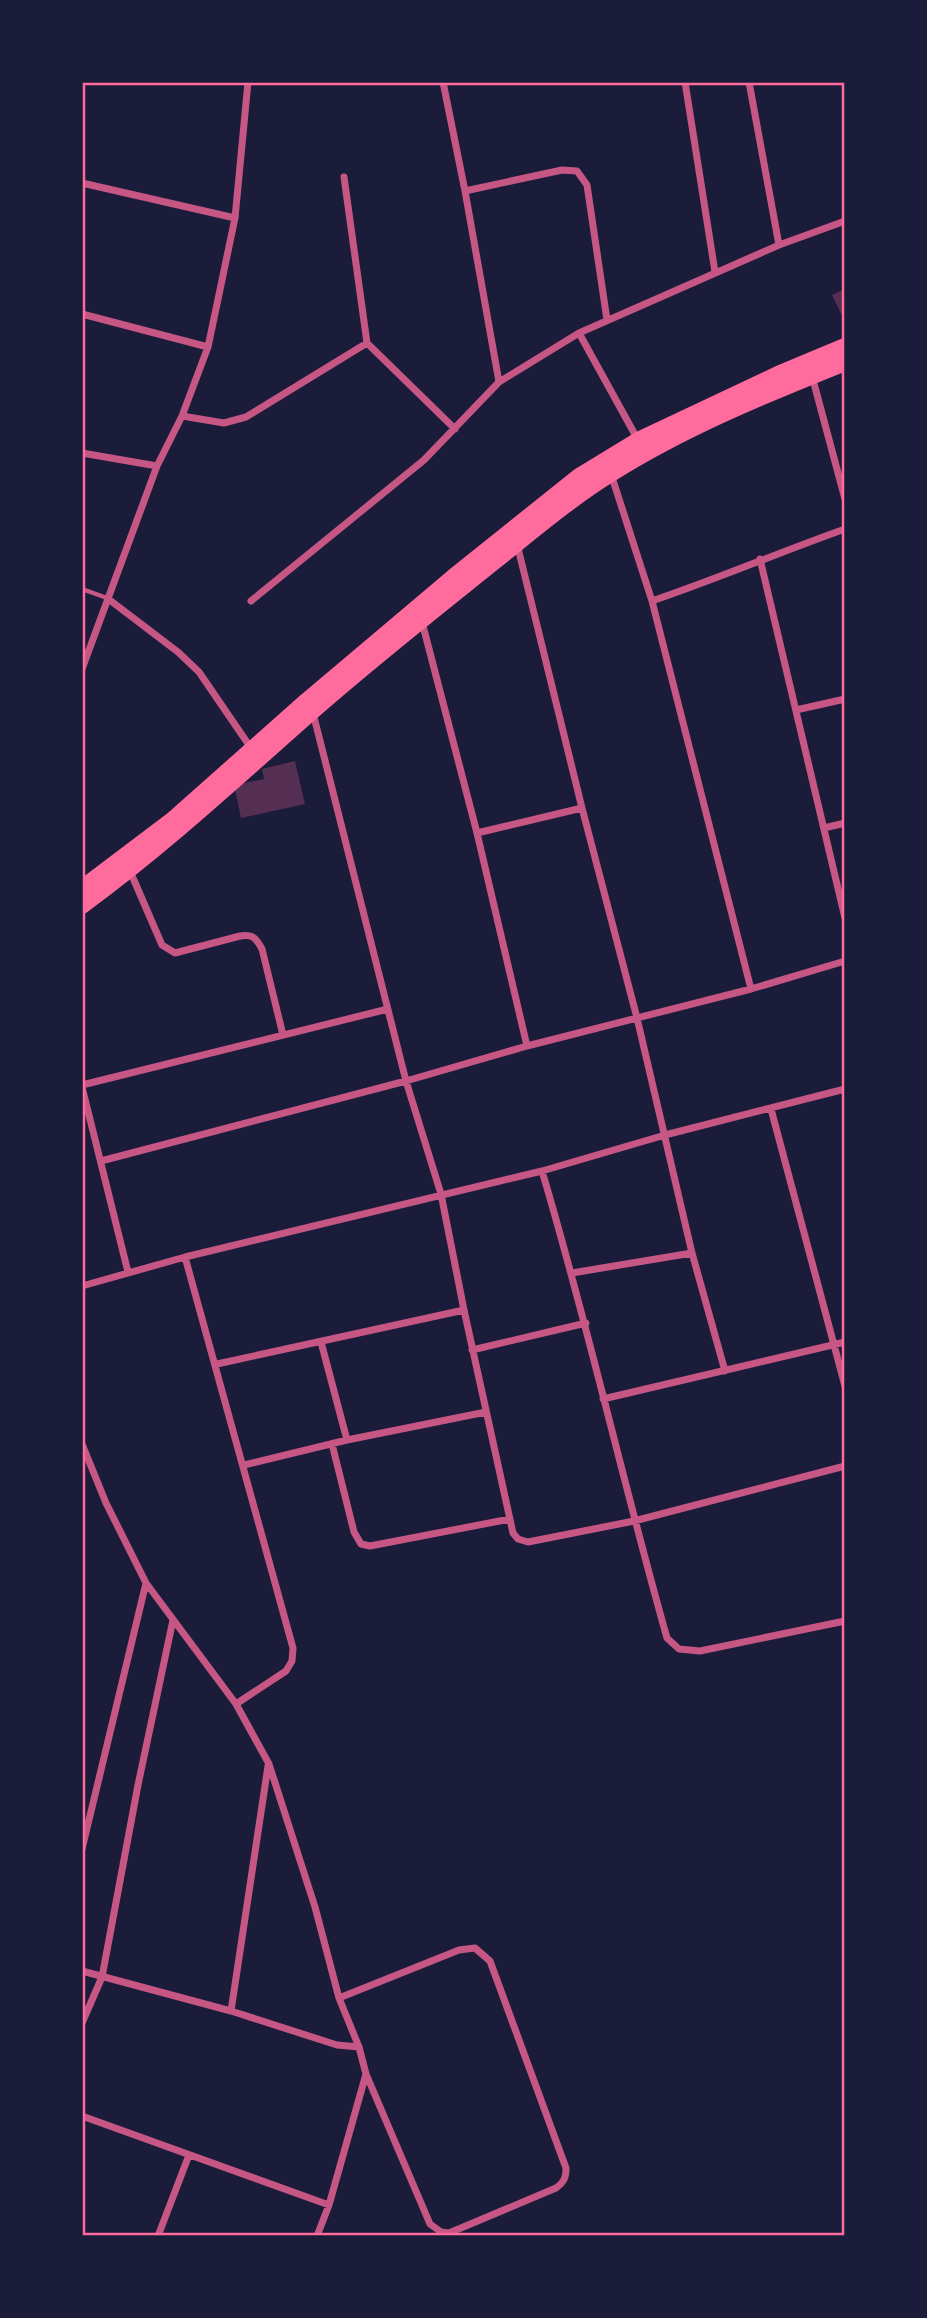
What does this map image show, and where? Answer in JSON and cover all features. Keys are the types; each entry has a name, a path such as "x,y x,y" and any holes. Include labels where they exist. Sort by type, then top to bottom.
{"main road":[{"path":"82,888 172,820 253,751 306,701 579,476 638,440 778,374 845,346"},
{"path":"82,906 130,871 247,771 312,711 421,620 559,511 611,474 709,421 845,363"}],"street":[{"path":"82,669 157,466 182,416 208,346 235,218 248,82"},
{"path":"443,82 466,191 499,382"},
{"path":"685,82 715,272"},
{"path":"749,82 779,244"},
{"path":"466,191 562,170 577,171 587,185 607,320"},
{"path":"344,177 367,343 455,429"},
{"path":"82,183 235,218"},
{"path":"251,601 424,460 499,382 579,333 779,244 845,221"},
{"path":"82,314 208,346"},
{"path":"579,333 638,440"},
{"path":"182,416 224,423 246,417 367,343"},
{"path":"812,376 845,499"},
{"path":"82,453 157,466"},
{"path":"611,474 652,601 751,989"},
{"path":"652,601 845,528"},
{"path":"517,544 637,1018 692,1253 725,1371"},
{"path":"760,559 845,918"},
{"path":"107,598 178,652 199,672 253,751"},
{"path":"421,620 477,833 527,1046"},
{"path":"796,709 845,699"},
{"path":"312,711 406,1081 441,1194 513,1533 518,1539 528,1542 634,1521 845,1466"},
{"path":"477,833 582,808"},
{"path":"824,828 845,823"},
{"path":"130,871 162,945 169,951 175,953 248,934 255,937 262,949 283,1035"},
{"path":"101,1161 406,1081 527,1046 751,989 845,961"},
{"path":"128,1272 82,1086 388,1009"},
{"path":"82,1286 185,1257 541,1171 665,1135 845,1089"},
{"path":"771,1109 845,1386"},
{"path":"541,1171 586,1323 634,1521 667,1638 679,1649 700,1651 845,1621"},
{"path":"572,1273 692,1253"},
{"path":"185,1257 217,1364 293,1648 292,1661 286,1671 236,1704"},
{"path":"217,1364 464,1310"},
{"path":"472,1350 586,1323"},
{"path":"321,1342 347,1440"},
{"path":"603,1399 845,1342"},
{"path":"244,1465 347,1440 486,1412"},
{"path":"82,1444 106,1503 146,1583 236,1704 268,1764 315,1907 339,1998 359,2048 366,2074 430,2224 434,2229 449,2233 563,2183 566,2168 490,1961 483,1953 475,1948 459,1950 339,1998"},
{"path":"332,1444 354,1532 361,1544 370,1546 510,1519"},
{"path":"82,1849 146,1583"},
{"path":"82,2023 102,1977 138,1785 173,1620"},
{"path":"231,2011 268,1764"},
{"path":"82,1971 231,2011 337,2045 359,2048"},
{"path":"317,2236 329,2205 366,2074"},
{"path":"82,2116 329,2205"},
{"path":"158,2236 189,2155"}],"lane":[{"path":"82,589 107,598"}],"building":[{"path":"845,289 845,322 832,295"},
{"path":"295,761 305,804 241,818 234,785 264,779 262,769"}]}
